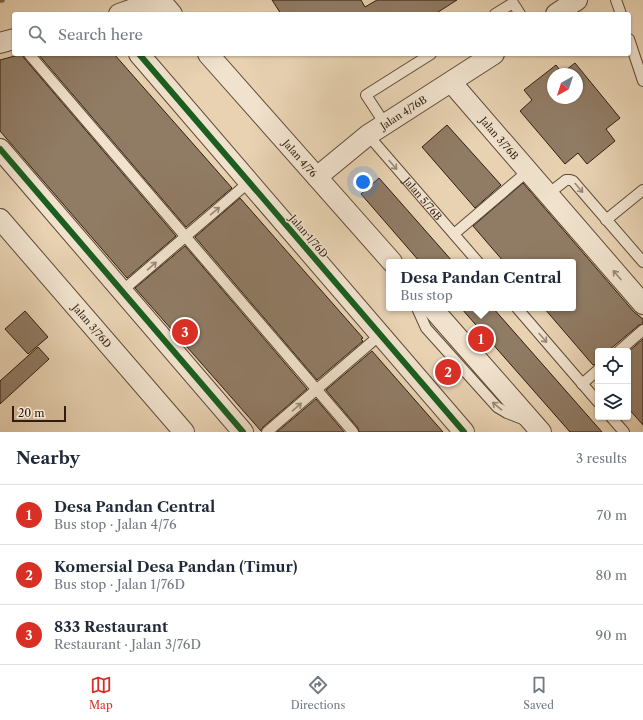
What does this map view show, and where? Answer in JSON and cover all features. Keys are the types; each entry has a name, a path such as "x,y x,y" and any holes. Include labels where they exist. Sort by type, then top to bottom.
{"street":[{"path":"559,12 577,0"},
{"path":"129,7 159,2 169,10"},
{"path":"0,43 12,40"},
{"name":"Jalan 1/76D","path":"141,56 464,432"},
{"name":"Jalan 4/76","path":"210,56 389,259"},
{"name":"Jalan 4/76B","path":"316,177 385,124 491,56"},
{"name":"Jalan 3/76B","path":"451,82 643,304"},
{"path":"0,149 243,432"},
{"name":"Jalan 3/76D","path":"0,219 184,432"},
{"path":"435,311 537,427"}],"lane":[{"path":"616,0 619,12"},
{"path":"498,12 516,1 519,12"},
{"path":"631,45 643,81"},
{"path":"31,56 353,432"},
{"path":"385,124 366,94 428,56"},
{"name":"Jalan 5/76B","path":"368,136 475,259"},
{"path":"454,234 528,171"},
{"path":"548,194 566,180 573,181 643,262"},
{"path":"122,291 250,182"},
{"path":"606,220 643,190"},
{"path":"418,311 426,328 496,407 507,414 537,427"},
{"path":"520,311 595,399"},
{"path":"622,348 643,330"},
{"path":"267,432 380,335"},
{"path":"582,384 595,373"},
{"path":"614,420 624,432"}],"building":[{"path":"272,0 361,0 365,7 377,0 457,0 438,12 280,12"},
{"path":"15,56 23,56 176,236 127,278 0,131 0,60"},
{"path":"40,56 116,56 232,188 186,227"},
{"path":"575,63 579,68 568,68"},
{"path":"547,72 547,104 583,104 583,73 620,118 606,129 615,141 587,164 578,153 565,164 520,111 532,100 524,90"},
{"path":"447,125 501,185 475,208 422,147"},
{"path":"379,178 450,259 417,259 361,194"},
{"path":"523,183 634,312 643,319 643,324 639,325 612,348 595,348 595,365 593,365 547,311 576,311 576,259 501,259 473,226"},
{"path":"240,198 363,338 361,339 363,341 317,380 195,237"},
{"path":"185,246 307,389 263,427 261,431 135,288"},
{"path":"25,311 48,337 28,354 5,329"},
{"path":"464,311 496,311 602,432 570,432"},
{"path":"643,339 643,425 631,411 631,349"},
{"path":"38,347 49,359 0,404 0,381"},
{"path":"372,351 443,432 359,432 358,428 326,390"},
{"path":"316,399 344,432 277,432"}],"cycle path":[{"path":"141,56 464,432"},
{"path":"0,149 243,432"}],"place":[{"name":"833 Restaurant","path":"185,332"},
{"name":"Desa Pandan Central","path":"481,339"},
{"name":"Komersial Desa Pandan (Timur)","path":"448,372"}]}
